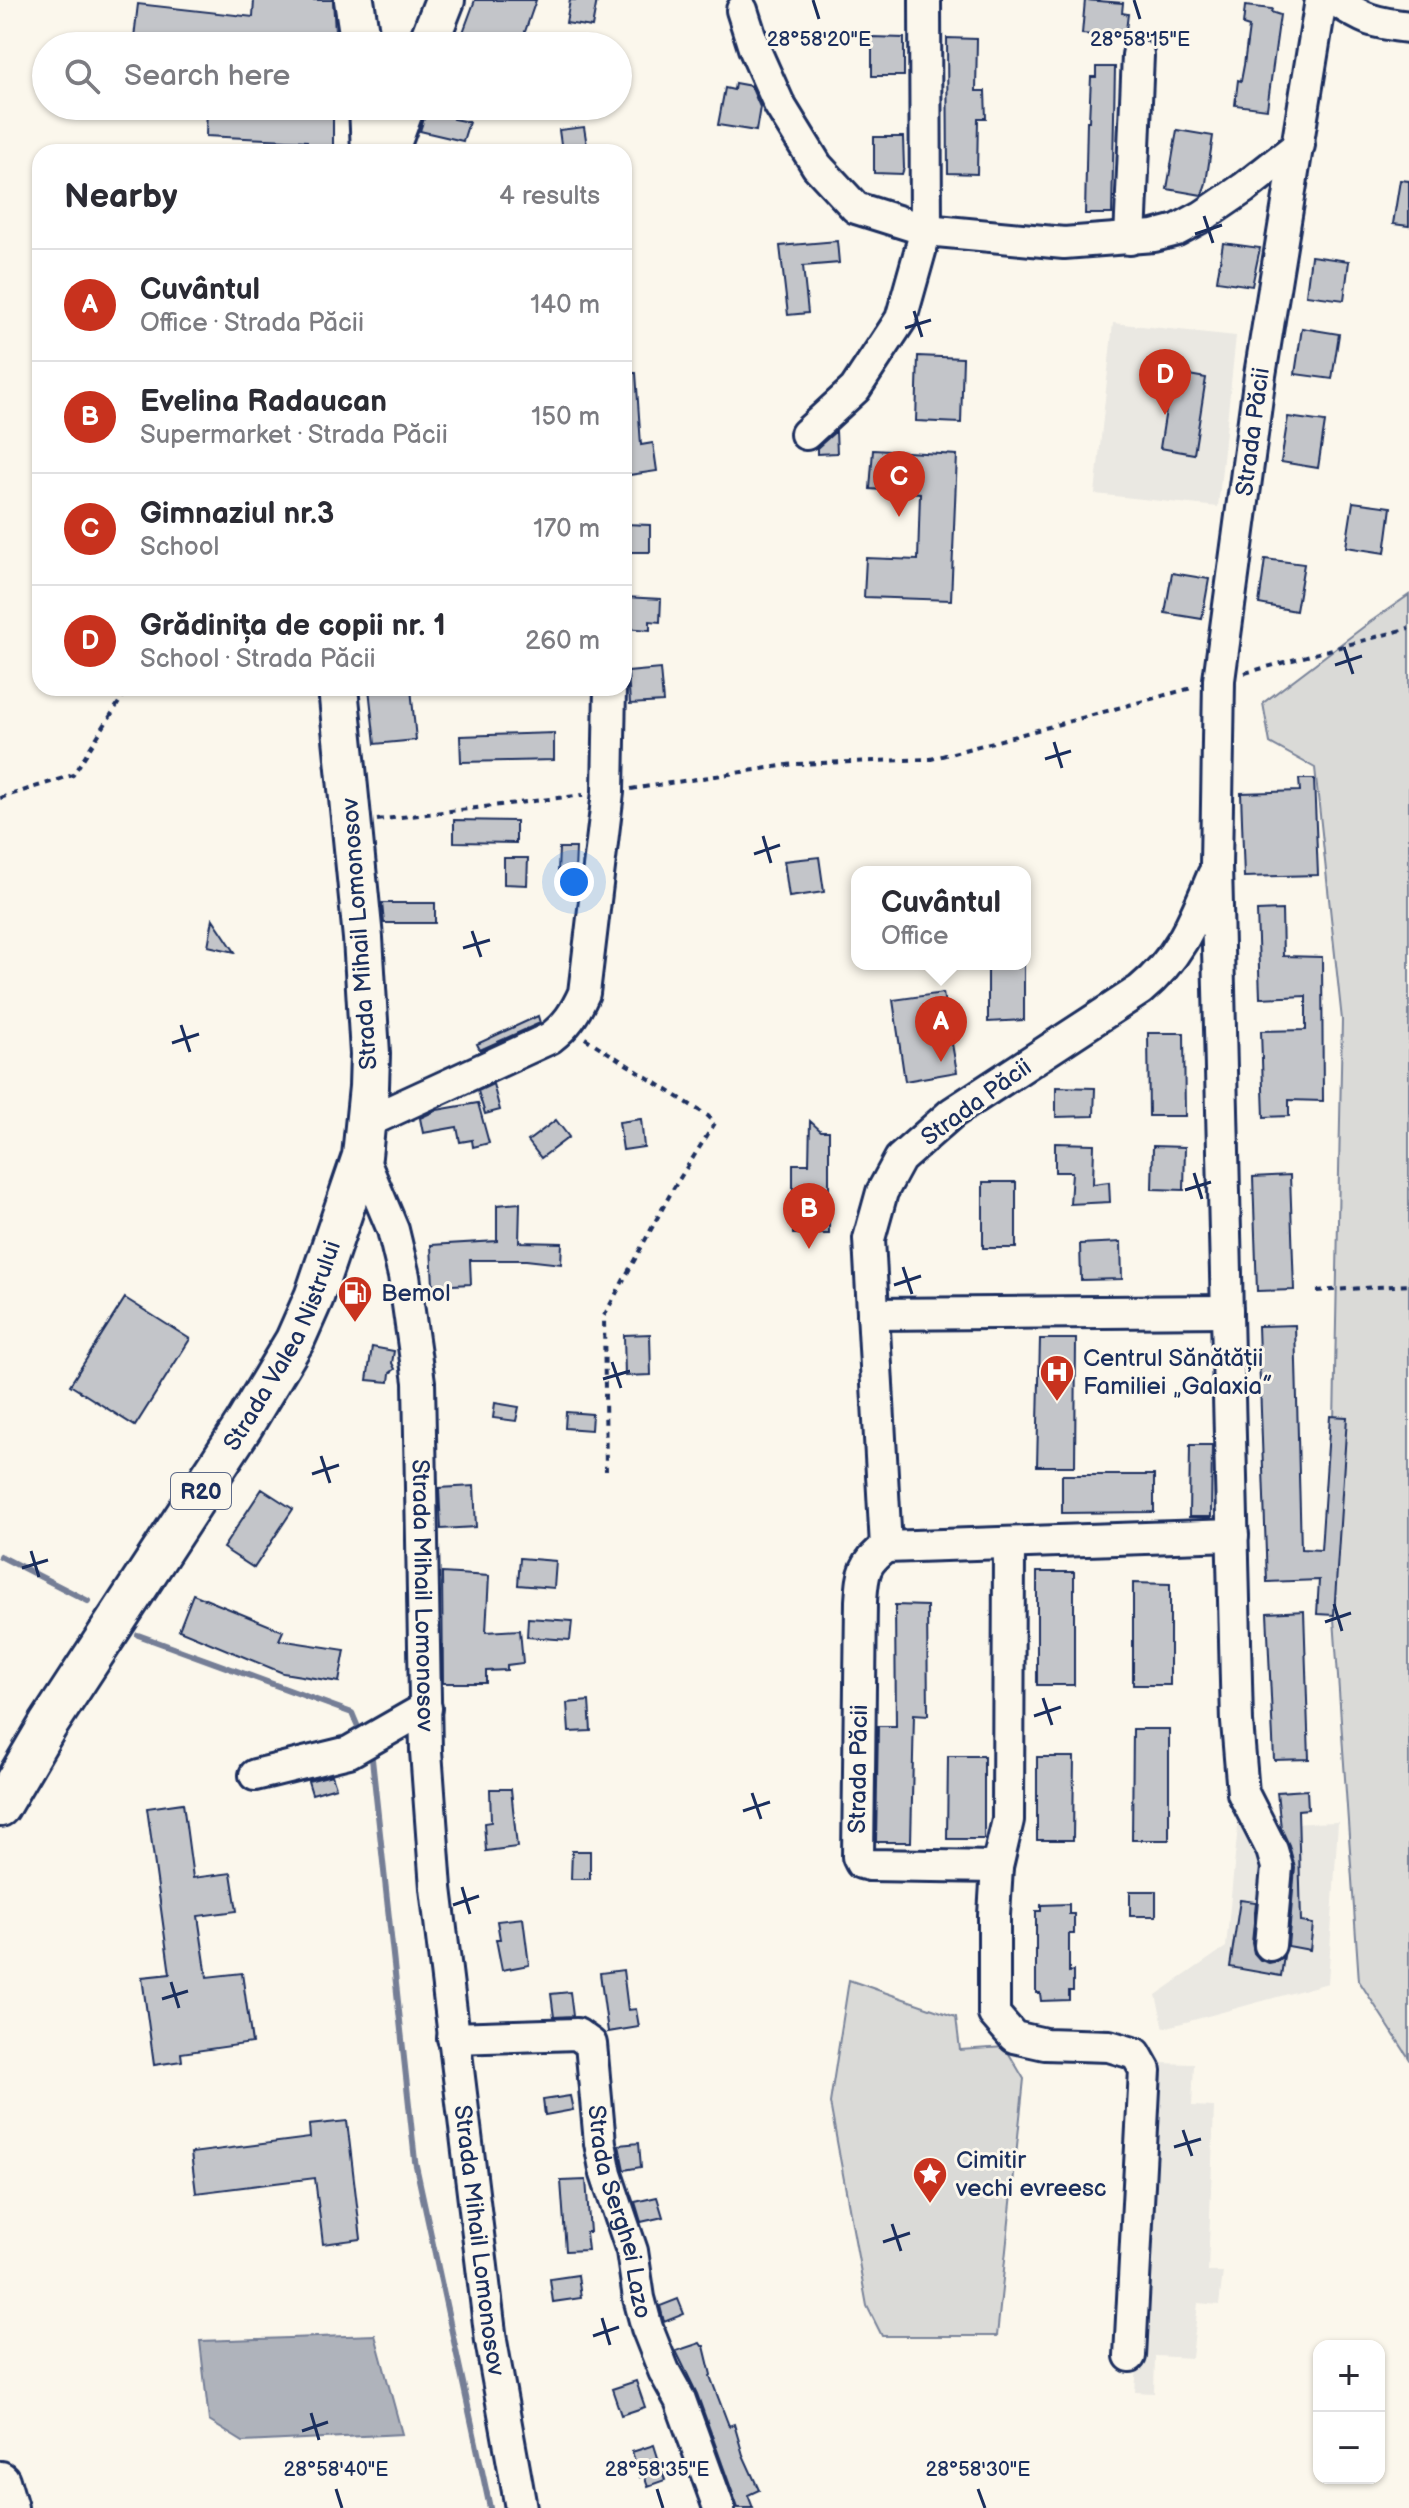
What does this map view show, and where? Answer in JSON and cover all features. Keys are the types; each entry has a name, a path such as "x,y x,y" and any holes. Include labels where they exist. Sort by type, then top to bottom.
{"main road":[{"path":"354,0 359,32"},
{"path":"432,32 445,0"},
{"path":"370,120 371,144"},
{"path":"391,144 400,120"},
{"name":"Strada Mihail Lomonosov","path":"339,696 363,938 370,1054 364,1140"},
{"name":"Strada Valea Nistrului","path":"0,1807 48,1725 244,1425 295,1340 314,1297 364,1140"},
{"path":"0,2481 8,2508"}],"street":[{"path":"806,434 855,389 901,319 926,230 925,0"},
{"name":"Strada Păcii","path":"1270,1945 1277,1867 1272,1850 1243,1793 1237,1722 1216,866 1219,680 1260,375 1321,0"},
{"path":"1335,0 1361,18 1409,27"},
{"path":"742,10 754,48 779,104 817,166 856,208 926,230 1064,243 1130,239 1177,230 1244,188 1299,145"},
{"path":"1130,239 1138,55"},
{"path":"364,1140 550,1038 566,1026 576,1011 584,993 608,792 610,696"},
{"name":"Strada Păcii","path":"997,1867 869,1865 861,1863 858,1857 861,1601 864,1571 873,1556 886,1547 869,1239 882,1192 900,1159 952,1113 1160,974 1185,939 1216,866"},
{"name":"Strada Mihail Lomonosov","path":"364,1140 393,1230 404,1276 419,1382 426,1751 436,1888 491,2341 521,2508"},
{"path":"873,1314 1227,1311"},
{"path":"886,1547 1233,1535"},
{"path":"1009,1543 1008,1820 997,1867 994,2014 1014,2037 1045,2044 1109,2046 1136,2054 1145,2070 1130,2356"},
{"path":"255,1775 349,1752 426,1708"},
{"name":"Strada Serghei Lazo","path":"453,2038 577,2034 591,2044 600,2143 606,2174 632,2251 643,2313 664,2371 686,2414 719,2508"}],"path":[{"path":"351,824 608,792 794,764 931,759 1409,628"},
{"path":"0,798 73,775 123,696"},
{"path":"566,1026 715,1123 673,1189 604,1316 606,1471"},
{"path":"1317,1291 1409,1285"}],"shaded area":[{"path":"1113,323 1236,336 1218,507 1095,494"},
{"path":"1409,595 1409,2058 1359,1981 1331,1575 1342,1020 1315,768 1270,743 1263,703"},
{"path":"1338,1822 1328,1983 1164,2028 1156,1995 1226,1947 1238,1826"},
{"name":"Cimitir vechi evreesc","path":"849,1980 956,2017 960,2050 1005,2047 1024,2079 997,2336 882,2336 867,2306 830,2103"},
{"path":"1159,2063 1194,2064 1192,2106 1214,2107 1208,2272 1223,2272 1219,2305 1198,2303 1192,2358 1155,2356 1154,2393 1135,2392"},
{"path":"375,2335 402,2434 243,2442 209,2421 200,2341"}],"building":[{"path":"254,0 333,0 335,32 135,32 138,4 253,17"},
{"path":"475,0 536,0 525,32 463,32"},
{"path":"570,0 597,0 592,27 566,23"},
{"path":"1085,0 1123,3 1122,13 1128,14 1126,30 1120,30 1119,37 1082,34"},
{"path":"1245,6 1272,9 1271,12 1280,15 1267,109 1235,105 1249,27 1243,25"},
{"path":"872,37 904,38 904,76 872,76"},
{"path":"947,38 977,39 976,91 985,91 986,118 978,118 977,174 948,173"},
{"path":"1096,67 1115,67 1112,214 1085,214 1087,121 1091,77 1096,77"},
{"path":"735,83 751,86 760,107 756,131 718,125 725,88 734,90"},
{"path":"207,120 333,120 333,144 206,136"},
{"path":"424,120 469,122 463,141 420,131"},
{"path":"584,127 587,144 561,144 559,130"},
{"path":"1177,130 1213,136 1202,195 1167,189"},
{"path":"874,137 903,137 902,174 874,173"},
{"path":"1400,180 1409,181 1409,226 1393,224"},
{"path":"837,241 839,263 803,266 808,313 788,315 780,246"},
{"path":"1223,243 1260,248 1252,286 1217,281"},
{"path":"1311,256 1349,261 1344,300 1306,295"},
{"path":"1302,328 1339,334 1332,379 1295,374"},
{"path":"918,356 963,358 961,423 916,421"},
{"path":"1172,372 1206,378 1194,454 1160,448"},
{"path":"632,373 636,373 641,445 653,443 657,471 632,475"},
{"path":"1288,417 1325,422 1318,468 1281,462"},
{"path":"836,431 837,453 817,454 817,448"},
{"path":"873,450 957,455 951,600 864,597 866,558 918,560 920,493 870,489"},
{"path":"1353,502 1391,507 1385,553 1346,547"},
{"path":"632,524 650,525 650,552 632,552"},
{"path":"1265,559 1304,564 1296,611 1259,604"},
{"path":"1172,573 1209,579 1202,619 1165,613"},
{"path":"632,597 661,599 660,622 650,621 650,630 632,629"},
{"path":"660,669 663,702 630,704 632,672"},
{"path":"370,696 412,696 416,740 375,744"},
{"path":"554,733 554,760 461,762 460,736"},
{"path":"1299,779 1314,779 1318,875 1244,877 1241,793 1300,791"},
{"path":"454,820 516,821 516,843 454,842"},
{"path":"559,848 576,848 575,873 558,873"},
{"path":"819,857 824,892 789,897 784,861"},
{"path":"504,858 528,858 527,885 504,884"},
{"path":"382,903 435,903 435,923 384,923"},
{"path":"1282,910 1283,956 1322,957 1323,1101 1289,1100 1289,1116 1264,1117 1261,1031 1306,1030 1306,996 1260,998 1257,911"},
{"path":"213,919 235,952 208,946"},
{"path":"988,970 1024,970 1024,1020 988,1022"},
{"path":"943,993 957,1072 905,1081 893,1000"},
{"path":"538,1016 540,1023 480,1050 477,1044"},
{"path":"1148,1033 1184,1033 1185,1116 1149,1116"},
{"path":"493,1084 500,1110 485,1114 478,1091"},
{"path":"1056,1087 1095,1088 1094,1116 1056,1117"},
{"path":"478,1103 489,1143 473,1147 472,1140 460,1142 457,1127 423,1133 420,1118 437,1110"},
{"path":"641,1119 644,1147 623,1150 619,1122"},
{"path":"556,1120 569,1137 541,1158 528,1141"},
{"path":"810,1121 821,1131 829,1131 829,1234 793,1234 793,1164 809,1164"},
{"path":"1055,1143 1094,1144 1093,1184 1109,1182 1110,1202 1070,1204 1072,1172 1055,1172"},
{"path":"1153,1146 1185,1147 1184,1190 1152,1189"},
{"path":"1290,1175 1294,1290 1257,1291 1253,1177"},
{"path":"983,1182 1016,1182 1016,1248 983,1248"},
{"path":"520,1203 519,1242 562,1243 561,1264 526,1260 470,1260 471,1284 433,1286 431,1245 497,1241 497,1205"},
{"path":"1121,1242 1122,1279 1081,1280 1080,1244"},
{"path":"125,1298 190,1339 135,1426 70,1385"},
{"path":"1295,1325 1301,1549 1321,1550 1330,1416 1347,1417 1334,1615 1317,1614 1319,1580 1267,1582 1258,1326"},
{"path":"650,1334 651,1375 625,1376 624,1335"},
{"name":"Centrul Sănătății Familiei „Galaxia”","path":"1040,1339 1076,1339 1075,1466 1037,1466"},
{"path":"372,1347 394,1351 392,1363 395,1369 390,1373 389,1382 367,1380"},
{"path":"495,1403 519,1407 516,1421 493,1418"},
{"path":"566,1412 592,1414 591,1430 565,1428"},
{"path":"1190,1445 1212,1445 1211,1517 1189,1517"},
{"path":"1062,1475 1154,1475 1154,1512 1062,1513"},
{"path":"474,1486 476,1527 441,1529 439,1488"},
{"path":"262,1489 293,1509 254,1568 223,1548"},
{"path":"520,1558 556,1561 554,1588 518,1585"},
{"path":"1037,1572 1074,1572 1074,1685 1037,1685"},
{"path":"442,1573 489,1576 486,1632 520,1630 523,1663 507,1665 507,1670 486,1671 486,1683 443,1683"},
{"path":"1133,1583 1170,1584 1170,1685 1133,1685"},
{"path":"193,1594 283,1631 279,1640 345,1650 339,1682 283,1673 179,1630"},
{"path":"895,1605 927,1606 928,1715 914,1714 911,1842 876,1842 878,1726 896,1726"},
{"path":"1304,1611 1309,1759 1274,1760 1267,1613"},
{"path":"528,1618 572,1621 570,1640 527,1637"},
{"path":"589,1701 591,1731 569,1732 567,1703"},
{"path":"1133,1729 1169,1729 1169,1840 1132,1840"},
{"path":"948,1756 984,1756 984,1839 947,1839"},
{"path":"1037,1757 1074,1757 1073,1840 1037,1840"},
{"path":"332,1775 336,1787 312,1794 308,1781"},
{"path":"490,1789 511,1789 517,1847 486,1851 484,1823 491,1822"},
{"path":"1307,1790 1308,1809 1298,1810 1301,1922 1313,1924 1310,1950 1288,1946 1295,1868 1281,1828 1277,1792"},
{"path":"183,1803 193,1878 231,1873 237,1911 198,1916 207,1977 242,1973 252,2043 181,2053 182,2061 154,2065 142,1977 170,1974 147,1808"},
{"path":"572,1851 590,1851 590,1879 571,1879"},
{"path":"1130,1891 1156,1891 1156,1916 1130,1916"},
{"path":"1240,1900 1256,1902 1254,1953 1260,1960 1269,1963 1284,1956 1281,1976 1230,1967"},
{"path":"1069,1904 1069,1914 1074,1914 1074,1934 1069,1934 1069,1972 1073,1971 1073,1991 1069,1991 1069,2000 1041,2001 1040,1993 1036,1993 1036,1911 1041,1911 1041,1905"},
{"path":"523,1918 529,1965 502,1970 496,1939 500,1939 497,1921"},
{"path":"623,1970 628,2010 636,2009 639,2027 608,2032 600,1973"},
{"path":"570,1992 573,2016 554,2017 551,1994"},
{"path":"570,2096 573,2110 545,2115 543,2100"},
{"path":"347,2121 361,2239 323,2244 315,2178 196,2193 191,2153 310,2138 309,2125"},
{"path":"639,2143 641,2167 624,2170 619,2145"},
{"path":"586,2180 590,2232 586,2232 588,2250 566,2251 561,2181"},
{"path":"657,2197 663,2217 641,2222 635,2202"},
{"path":"578,2275 581,2298 553,2302 550,2279"},
{"path":"678,2299 684,2314 664,2322 660,2306"},
{"path":"700,2343 704,2346 710,2376 729,2426 734,2424 743,2455 759,2490 748,2495 753,2508 738,2508 697,2394 676,2351"},
{"path":"636,2381 645,2407 621,2415 612,2389"},
{"path":"654,2445 665,2480 648,2486 644,2475 640,2477 632,2452"}],"waterway":[{"path":"0,1556 88,1601"},
{"path":"138,1635 352,1713 362,1737"},
{"path":"368,1751 372,1759 415,2161 490,2508"}],"place":[{"name":"Grădinița de copii nr. 1","path":"1165,415"},
{"name":"Gimnaziul nr.3","path":"899,517"},
{"name":"Cuvântul","path":"941,1062"},
{"name":"Evelina Radaucan","path":"809,1249"},
{"name":"Bemol","path":"355,1324"},
{"name":"Centrul Sănătății Familiei „Galaxia”","path":"1057,1403"},
{"name":"Cimitir vechi evreesc","path":"930,2205"}]}
